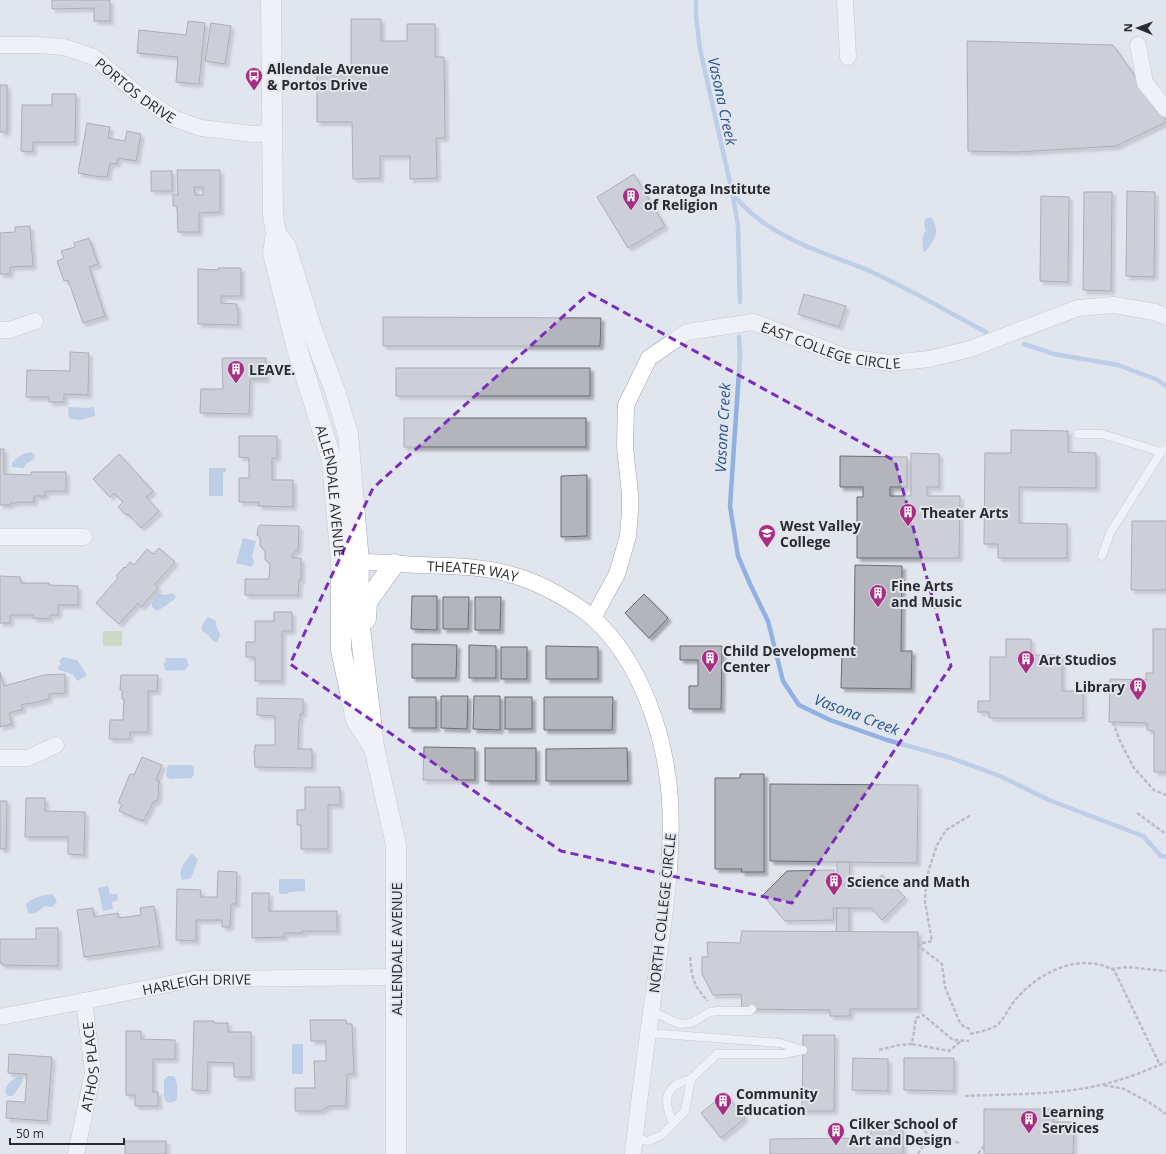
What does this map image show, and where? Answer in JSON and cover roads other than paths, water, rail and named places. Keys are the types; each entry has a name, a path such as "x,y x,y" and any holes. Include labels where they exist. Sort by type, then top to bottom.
{"street":[{"name":"ALLENDALE AVENUE","path":"271,0 273,216 276,233 273,253 296,344 332,461 358,611 374,747 396,845 396,1154"},
{"path":"845,0 848,57"},
{"name":"PORTOS DRIVE","path":"0,45 64,47 94,57 139,95 173,118 201,128 253,134 272,133"},
{"path":"1138,45 1145,83 1166,109"},
{"name":"EAST COLLEGE CIRCLE","path":"593,618 617,574 628,536 630,506 624,447 626,405 649,358 687,332 753,322 846,357 891,363 929,359 970,349 1078,308 1114,305 1155,312 1166,317"},
{"path":"0,330 10,330 36,321"},
{"path":"0,536 84,537"},
{"name":"ALLENDALE AVENUE","path":"350,562 341,650 356,720 374,747"},
{"name":"THEATER WAY","path":"350,562 460,567 506,573 521,577 545,588 569,601 593,618"},
{"path":"364,655 367,602 394,564"},
{"name":"NORTH COLLEGE CIRCLE","path":"593,618 609,635 628,661 638,680 654,719 666,762 670,799 671,848 665,907 633,1154"},
{"path":"0,758 28,758 56,745"},
{"name":"HARLEIGH DRIVE","path":"0,1017 194,979 396,977"},
{"name":"ATHOS PLACE","path":"76,1154 93,1072 84,1001"}],"lane":[{"path":"1078,434 1102,434 1163,451 1110,533 1102,556"},
{"path":"651,1012 680,1024 691,1023 710,1012 750,1011 752,1009"},
{"path":"648,1033 780,1043 803,1050 784,1054 717,1054 691,1079 681,1081 671,1088 666,1100 668,1112 673,1122"},
{"path":"635,1138 648,1141 662,1136 673,1122 685,1111 691,1079"}],"water":[{"path":"931,217 936,227 936,231 934,240 924,253 922,241 926,230 924,225 925,219"},
{"path":"68,407 94,407 95,416 80,420 69,419"},
{"path":"31,452 35,455 34,459 26,464 24,468 12,467 12,463 18,457 25,453"},
{"path":"209,468 226,468 226,472 223,473 223,496 209,496"},
{"path":"243,538 256,541 252,557 254,561 252,567 236,563"},
{"path":"172,593 176,596 175,599 157,611 152,607 152,603 159,594 165,595"},
{"path":"208,617 216,621 220,636 217,642 213,641 202,631 202,627"},
{"path":"63,657 77,660 87,675 78,681 72,674 59,670 58,667 61,664 59,661"},
{"path":"165,658 186,658 189,665 186,670 166,671 163,664 166,661"},
{"path":"169,765 191,765 194,768 194,775 191,778 170,779 166,776"},
{"path":"192,854 198,859 191,878 182,880 180,873 181,869 184,862"},
{"path":"279,879 305,879 305,891 279,894"},
{"path":"108,886 110,894 117,894 118,899 112,902 113,909 103,911 98,888"},
{"path":"53,894 57,902 54,906 45,906 33,914 28,913 26,904 38,897"},
{"path":"292,1044 303,1044 303,1074 292,1074"},
{"path":"168,1076 174,1076 177,1088 176,1101 170,1103 166,1101 164,1096 164,1079"},
{"path":"18,1077 23,1077 22,1083 12,1096 8,1096 5,1092 8,1085"}],"waterway":[{"name":"Vasona Creek","path":"696,0 696,15 700,49 733,196 738,226 740,302"},
{"path":"734,196 753,215 782,234 809,247 881,276 986,332"},
{"name":"Vasona Creek","path":"739,337 740,356 730,506 738,556 768,621 783,681 799,705 830,720 887,740 948,757 1000,776 1049,800 1143,836 1161,856 1166,857"},
{"path":"1024,344 1054,354 1118,365 1158,380 1166,386"}],"place":[{"name":"Allendale Avenue & Portos Drive","path":"254,91"},
{"name":"Saratoga Institute of Religion","path":"631,211"},
{"name":"LEAVE.","path":"236,384"},
{"name":"Theater Arts","path":"908,527"},
{"name":"West Valley College","path":"767,548"},
{"name":"Fine Arts and Music","path":"878,608"},
{"name":"Child Development Center","path":"710,673"},
{"name":"Art Studios","path":"1026,674"},
{"name":"Library","path":"1138,701"},
{"name":"Science and Math","path":"834,896"},
{"name":"Community Education","path":"723,1116"},
{"name":"Learning Services","path":"1029,1134"},
{"name":"Cilker School of Art and Design","path":"836,1146"}]}
